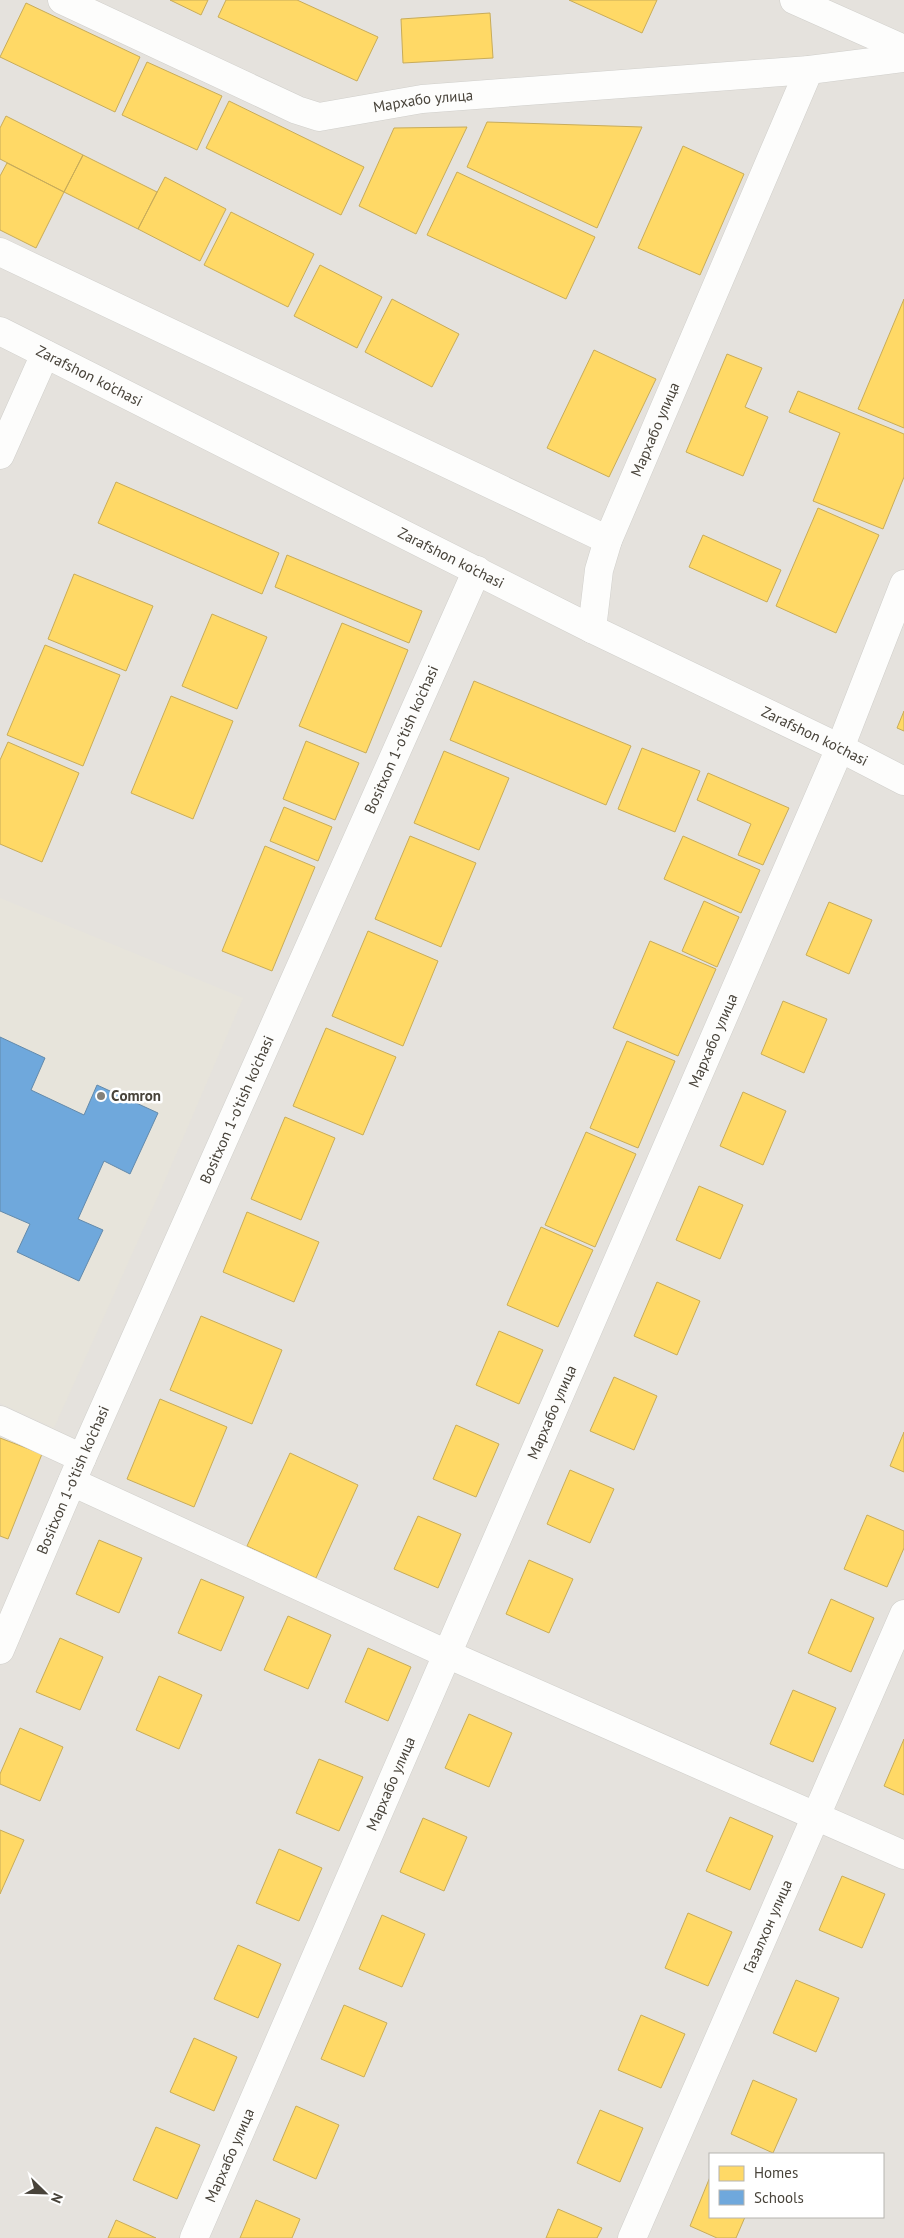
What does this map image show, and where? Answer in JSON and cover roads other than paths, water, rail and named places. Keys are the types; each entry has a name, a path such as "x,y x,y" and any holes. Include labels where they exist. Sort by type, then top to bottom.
{"street":[{"name":"Мархабо улица","path":"62,0 297,110 319,117 422,99 809,70 904,58"},
{"path":"794,0 904,49"},
{"name":"Мархабо улица","path":"592,629 599,570 608,540 809,70"},
{"path":"0,252 608,540"},
{"name":"Zarafshon ko'chasi","path":"0,331 592,629 840,748 904,781"},
{"path":"0,455 45,354"},
{"name":"Bositxon 1-o'tish ko'chasi","path":"0,1650 82,1458 477,570"},
{"name":"Мархабо улица","path":"194,2238 840,748 904,584"},
{"path":"0,1420 82,1458"},
{"path":"72,1482 447,1654 904,1855"},
{"name":"Газалхон улица","path":"632,2238 904,1614"}],"place":[{"name":"Сomron","path":"101,1096"}]}
